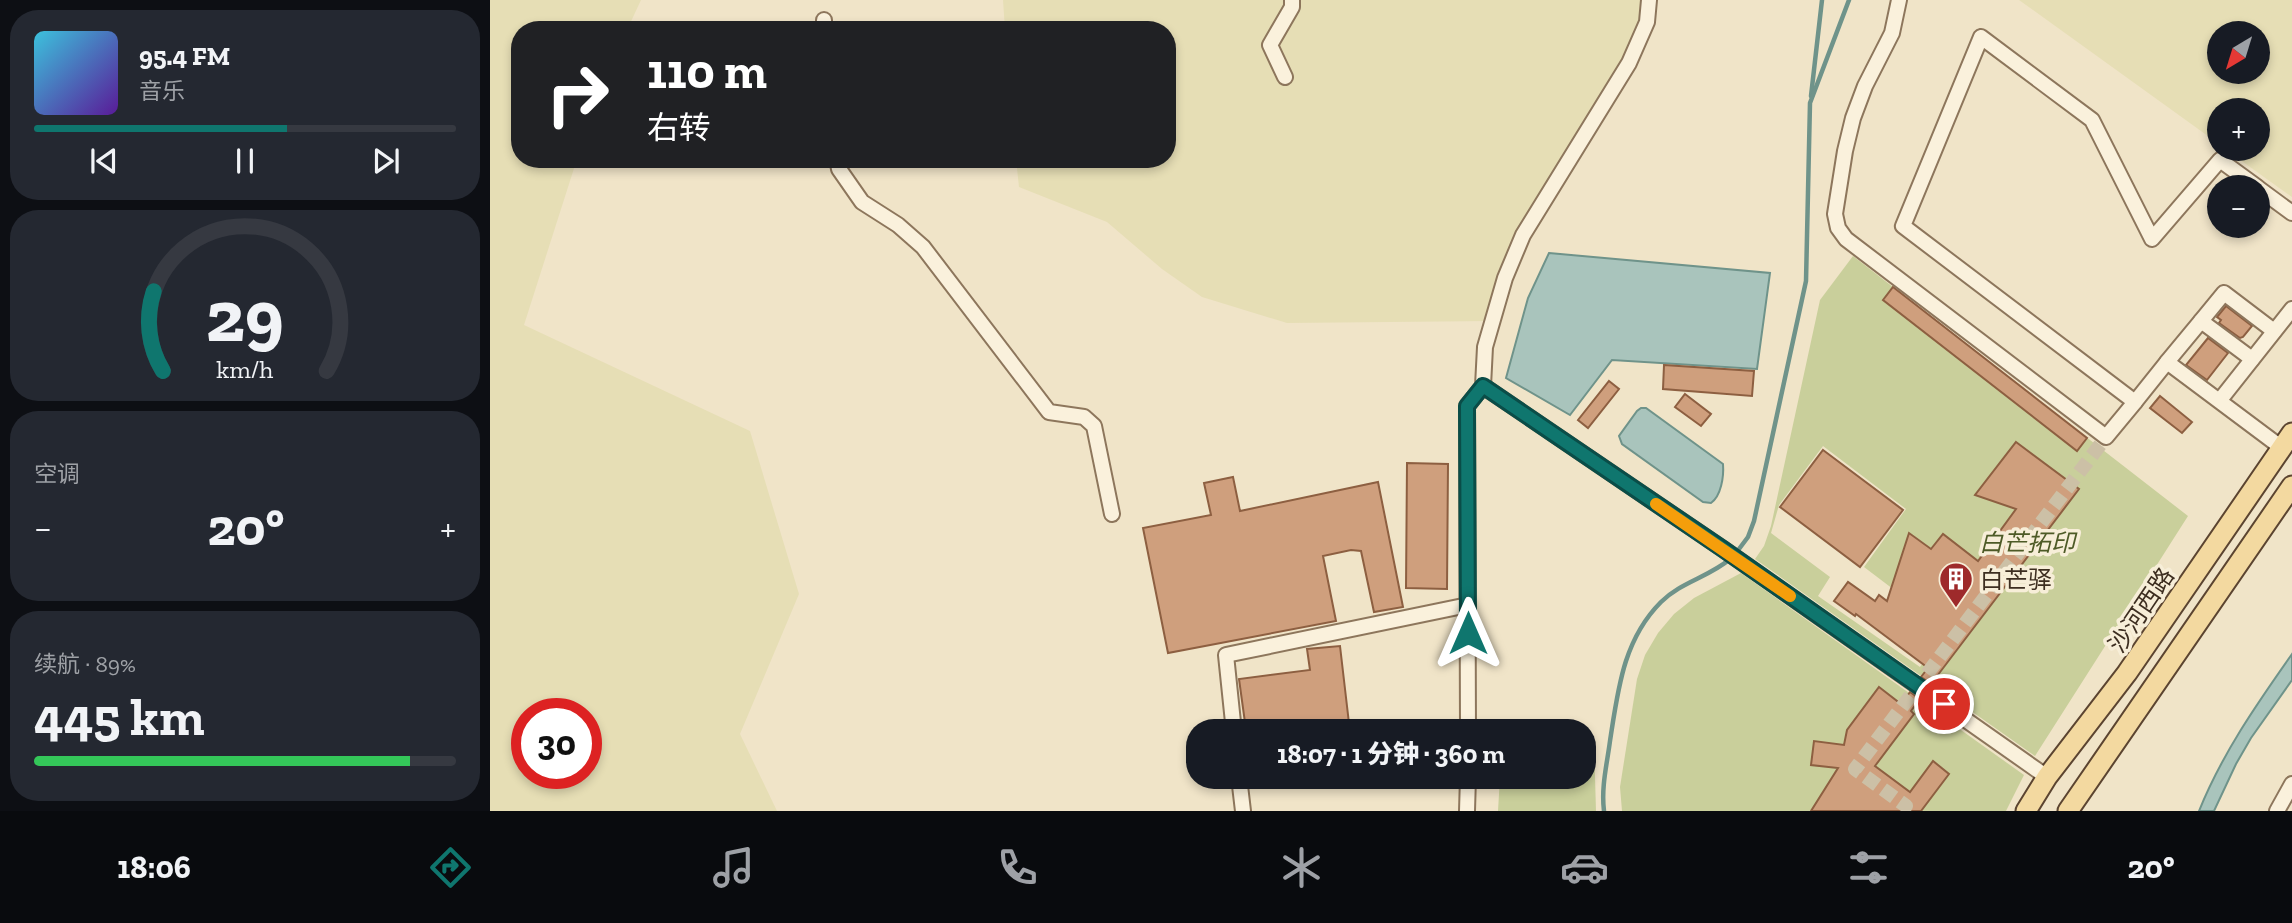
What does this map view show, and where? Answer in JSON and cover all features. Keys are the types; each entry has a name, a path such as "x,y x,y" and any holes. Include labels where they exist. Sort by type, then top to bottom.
{"main road":[{"name":"沙河西路","path":"2026,811 2047,776 2127,673 2287,440"},
{"path":"2068,811 2292,486"}],"street":[{"path":"1285,77 1270,45 1292,8 1292,0"},
{"path":"1468,719 1467,406 1483,386 1485,347 1505,278 1523,235 1629,63 1647,22 1649,0"},
{"path":"1899,0 1892,33 1865,86 1845,151 1836,207 1838,228 1846,239 2106,437 2224,293 2274,331"},
{"path":"2135,402 1903,226 1981,37 2092,120 2152,239 2207,175"},
{"path":"2207,175 2220,160 2241,175"},
{"path":"839,168 862,202 898,225 923,247 1049,412 1084,417 1094,426 1112,514"},
{"path":"2270,197 2292,213"},
{"path":"2220,400 2292,309"},
{"path":"2201,321 2252,359"},
{"path":"2167,362 2220,400 2287,440"},
{"path":"1483,386 1723,549 2047,776"},
{"path":"1233,719 1226,655 1468,605"},
{"path":"2277,811 2292,783"},
{"path":"1240,789 1243,811"},
{"path":"1466,811 1467,789"}],"shaded area":[{"path":"490,0 641,0 631,21 511,21 511,168 574,168 524,325 750,431 799,594 740,734 777,811 490,811"},
{"path":"1003,0 1649,0 1647,22 1546,199 1493,321 1287,323 1202,297 1162,269 1107,222 1019,187 1017,168 1176,168 1176,21 1004,21"},
{"path":"2019,0 2292,0 2292,197 2270,181 2270,175 2261,175 2242,161 2270,161 2270,98 2207,98 2207,135"}],"green space":[{"name":"白芒拓印","path":"1853,256 2188,516 2035,756 1755,559 1764,546 1771,526 1820,300","holes":["1823,446 1906,509 1864,567 1947,630 1920,667 1818,596 1830,577 1771,533 1779,505"]},
{"path":"1741,573 2024,775 2006,811 1622,811 1620,787 1637,679 1645,655 1674,614 1694,598"},
{"path":"1499,789 1595,789 1596,811 1498,811"}],"water":[{"path":"1549,253 1770,273 1757,369 1612,360 1570,415 1506,378 1528,298"},
{"path":"1641,408 1646,408 1723,464 1721,486 1711,503 1703,502 1622,444 1619,436"},
{"path":"2292,654 2292,680 2251,738 2214,811 2199,811 2229,750"}],"building":[{"path":"1893,287 2087,438 2077,451 1883,300"},
{"path":"2226,306 2252,326 2243,337 2240,338 2219,323 2221,320 2217,317"},
{"path":"2208,338 2228,353 2207,380 2186,365"},
{"path":"1664,365 1754,371 1752,396 1663,389"},
{"path":"1609,381 1619,389 1588,428 1578,420"},
{"path":"1685,394 1711,414 1701,426 1675,407"},
{"path":"2160,396 2192,422 2182,433 2150,408"},
{"name":"白芒驿","path":"2016,442 2079,489 1931,684 1921,677 1928,668 1856,614 1855,616 1834,601 1848,582 1875,601 1879,595 1887,601 1909,533 1931,549 1943,534 1978,561 2016,509 1975,495"},
{"path":"1823,450 1903,510 1860,567 1780,507"},
{"path":"1407,463 1448,464 1447,589 1406,588"},
{"path":"1233,477 1240,511 1378,482 1403,607 1374,612 1361,551 1351,550 1323,556 1336,621 1168,653 1143,528 1211,515 1204,483"},
{"path":"1340,646 1348,719 1244,719 1239,679 1310,670 1307,649"},
{"path":"1879,687 1901,704 1910,692 1920,699 1911,711 1914,714 1875,766 1910,792 1933,761 1949,774 1921,811 1811,811 1838,768 1811,765 1814,741 1844,745 1847,730"}],"waterway":[{"path":"1811,96 1822,0"},
{"path":"1736,553 1748,537 1754,521 1806,281 1810,103 1849,0"},
{"path":"1604,811 1603,793 1616,703 1630,649 1648,617 1661,602 1730,559"}],"tunnel":[{"path":"1902,811 1906,806 1855,769 2106,437"}],"slow traffic":[{"path":"1656,504 1790,596"}],"place":[{"name":"白芒驿","path":"1956,609"}],"route":[{"path":"1468,633 1467,406 1483,386 1723,549 1944,704"}]}
